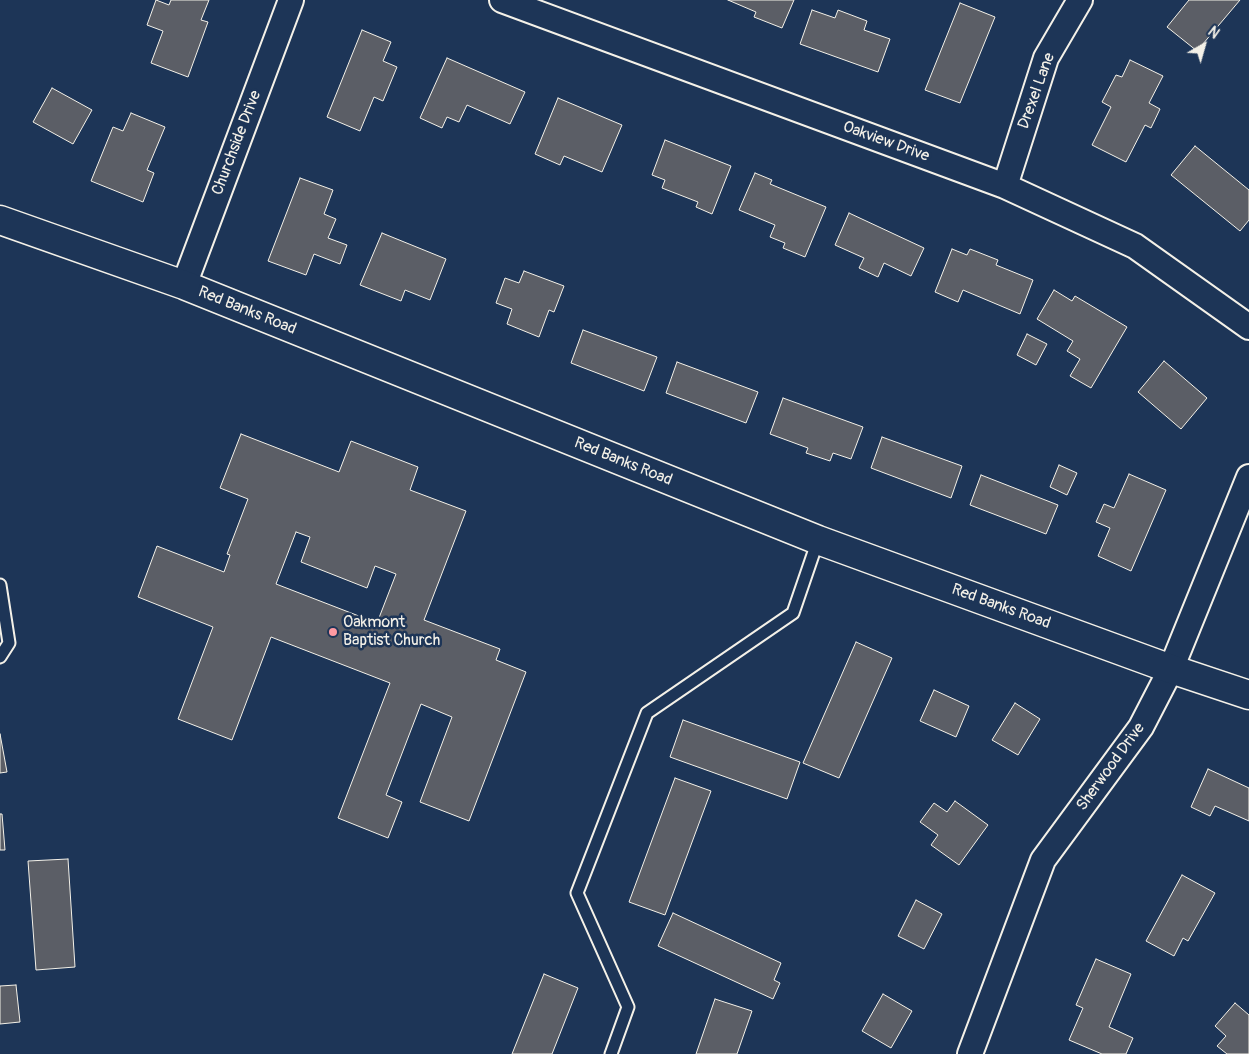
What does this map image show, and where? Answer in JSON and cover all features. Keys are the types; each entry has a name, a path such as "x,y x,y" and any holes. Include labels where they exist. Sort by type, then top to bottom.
{"street":[{"name":"Churchside Drive","path":"184,285 291,0"},
{"name":"Oakview Drive","path":"502,0 536,6 1005,186 1135,246 1249,328"},
{"name":"Drexel Lane","path":"1005,186 1046,58 1080,0"},
{"name":"Red Banks Road","path":"0,220 184,285 818,540 1171,669 1249,695"},
{"name":"Sherwood Drive","path":"970,1054 1043,860 1141,727 1171,669 1249,477"}],"lane":[{"path":"611,1054 628,1008 577,893 647,712 794,613 818,540"},
{"path":"0,585 9,643 0,657"}],"building":[{"path":"156,0 169,5 171,0 209,0 201,20 208,22 188,77 151,63 163,31 147,25"},
{"path":"728,0 794,0 782,28 754,17 756,12"},
{"path":"1189,0 1240,0 1197,51 1167,27"},
{"path":"960,3 995,17 960,103 925,90"},
{"path":"812,10 835,18 838,10 867,21 864,30 890,39 878,72 800,44"},
{"path":"362,30 391,42 383,61 397,67 383,101 374,97 360,131 327,117"},
{"path":"447,58 525,92 510,124 467,105 459,122 447,117 442,128 420,118"},
{"path":"1130,60 1163,76 1149,103 1160,109 1151,128 1145,125 1126,162 1092,145 1111,107 1102,102 1116,75 1122,77"},
{"path":"52,88 92,110 73,144 33,122"},
{"path":"558,98 622,125 602,172 564,156 560,165 535,154"},
{"path":"131,113 165,127 147,170 154,173 143,202 91,181 113,127 123,131"},
{"path":"665,140 731,166 712,214 696,207 698,202 662,188 665,180 652,175"},
{"path":"1195,146 1249,190 1249,220 1240,231 1171,175"},
{"path":"755,173 772,180 770,184 826,207 805,257 783,248 785,243 770,237 775,225 739,210"},
{"path":"300,178 333,190 324,214 336,219 328,238 347,245 340,264 314,254 306,275 268,261"},
{"path":"849,213 924,248 911,276 884,263 878,277 859,268 864,258 835,245"},
{"path":"382,233 446,259 430,300 405,290 401,301 360,285"},
{"path":"952,249 967,255 970,249 998,260 996,265 1033,280 1020,314 963,290 958,302 935,292"},
{"path":"524,271 564,286 554,312 549,310 539,337 507,324 512,309 496,303 505,278 519,283"},
{"path":"1054,290 1072,301 1075,296 1127,327 1091,388 1070,376 1080,359 1067,351 1073,341 1037,319"},
{"path":"583,330 657,357 644,391 571,363"},
{"path":"1027,334 1047,344 1036,365 1017,355"},
{"path":"1164,361 1207,398 1181,429 1138,392"},
{"path":"677,362 758,392 746,423 666,393"},
{"path":"783,398 863,427 851,459 833,453 830,461 806,453 808,448 770,434"},
{"name":"Oakmont Baptist Church","path":"241,434 339,472 351,441 418,467 410,490 466,511 424,620 500,649 496,660 526,672 469,821 420,802 452,717 421,704 386,795 402,802 388,838 338,818 390,683 271,637 232,740 178,719 213,627 138,597 157,546 224,572 230,555 227,554 248,499 220,488","holes":["296,532 310,537 301,562 367,588 375,566 396,574 377,623 276,584"]},
{"path":"882,437 962,466 951,498 871,468"},
{"path":"1059,465 1077,473 1067,495 1050,487"},
{"path":"1129,474 1166,490 1131,571 1098,556 1110,528 1096,522 1104,504 1114,508"},
{"path":"981,475 1058,505 1046,534 970,505"},
{"path":"856,642 892,658 839,778 803,763"},
{"path":"934,690 969,706 956,737 920,721"},
{"path":"1015,703 1040,719 1018,755 992,740"},
{"path":"683,720 800,762 787,799 670,757"},
{"path":"0,734 7,772 0,773"},
{"path":"1208,769 1249,788 1249,821 1215,806 1210,816 1191,807"},
{"path":"675,778 711,791 665,915 629,902"},
{"path":"955,801 988,825 959,865 931,845 938,835 920,822 934,803 947,812"},
{"path":"0,814 2,814 5,850 0,850"},
{"path":"68,859 75,967 36,970 28,861"},
{"path":"1182,875 1215,893 1188,941 1183,938 1174,956 1146,941"},
{"path":"916,900 942,914 924,949 898,936"},
{"path":"673,913 781,963 774,980 780,983 773,999 658,946"},
{"path":"1096,959 1131,974 1109,1027 1133,1038 1126,1054 1102,1054 1069,1040 1083,1008 1076,1005"},
{"path":"544,974 578,988 552,1054 512,1054"},
{"path":"16,985 20,1022 0,1024 0,986"},
{"path":"883,994 912,1011 891,1048 862,1031"},
{"path":"715,999 752,1011 737,1054 696,1054"},
{"path":"1235,1003 1249,1015 1249,1054 1227,1054 1217,1046 1226,1036 1215,1026"}],"place":[{"name":"Oakmont Baptist Church","path":"333,632"}]}
